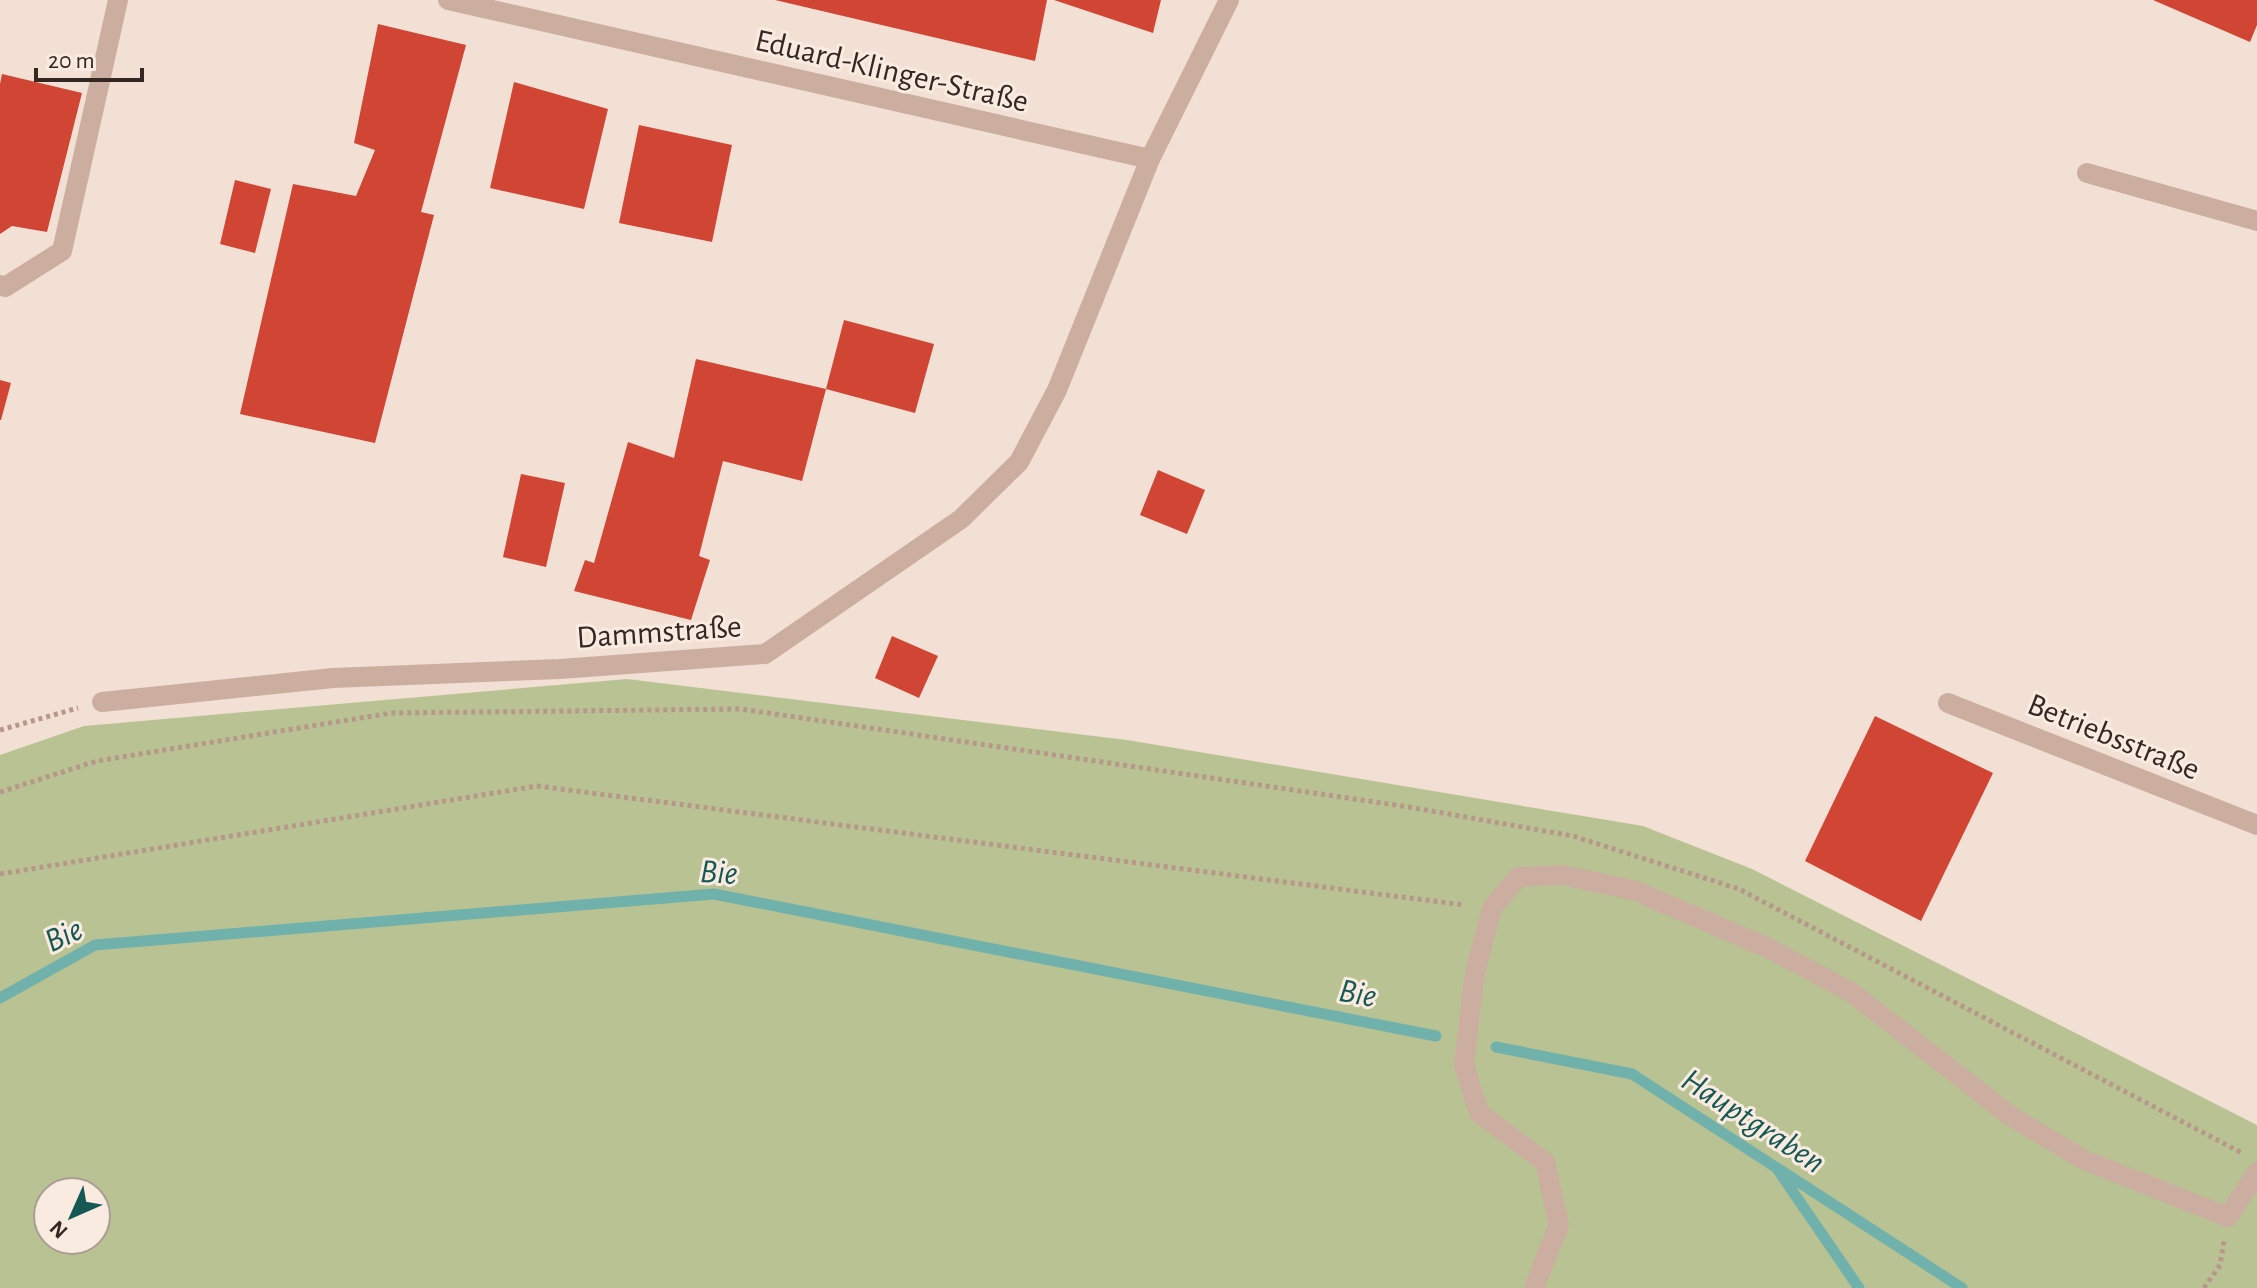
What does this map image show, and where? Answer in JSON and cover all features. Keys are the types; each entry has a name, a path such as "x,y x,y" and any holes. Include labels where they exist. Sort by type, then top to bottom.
{"street":[{"path":"0,285 5,287 62,251 118,0"},
{"name":"Eduard-Klinger-Straße","path":"448,0 1150,159"},
{"path":"1150,159 1229,0"},
{"name":"Dammstraße","path":"102,702 333,678 560,669 765,654 961,519 1019,462 1057,390 1150,159"},
{"path":"2087,173 2257,221"},
{"name":"Betriebsstraße","path":"1948,703 2257,825"},
{"path":"1534,1288 1559,1225 1545,1162 1479,1113 1464,1065 1475,972 1492,908 1518,877 1563,875 1636,891 1768,948 1851,992 2012,1117 2084,1160 2228,1217 2257,1172"}],"path":[{"path":"0,730 102,702"},
{"path":"0,792 97,761 391,713 741,709 1409,807 1573,836 1739,889 2243,1153"},
{"path":"0,874 537,786 1492,908"},
{"path":"2204,1288 2220,1265 2228,1217"}],"green space":[{"path":"627,679 1127,740 1643,826 1752,869 2257,1125 2257,1288 0,1288 0,755 84,726"}],"building":[{"path":"775,0 1047,0 1035,61"},
{"path":"1054,0 1161,0 1153,33"},
{"path":"2153,0 2257,0 2257,25 2250,42"},
{"path":"378,24 466,45 421,212 434,215 375,443 240,414 293,184 356,196 375,150 354,143"},
{"path":"2,74 82,93 47,232 12,226 0,234"},
{"path":"514,82 608,109 584,209 490,188"},
{"path":"639,125 732,145 712,242 619,223"},
{"path":"235,180 271,189 255,253 220,244"},
{"path":"844,320 934,344 915,413 826,389"},
{"path":"696,359 826,389 802,481 723,461 699,556 710,560 691,620 574,591 585,560 594,563 628,442 674,458"},
{"path":"0,380 11,383 1,420 0,420"},
{"path":"1158,470 1205,490 1187,534 1140,515"},
{"path":"521,474 565,483 546,567 503,557"},
{"path":"892,636 938,656 919,698 875,678"},
{"path":"1875,716 1993,773 1921,921 1805,861"}],"waterway":[{"name":"Bie","path":"0,998 95,945 714,894 1436,1036"},
{"name":"Hauptgraben","path":"1496,1047 1632,1074 1962,1288"},
{"path":"1778,1170 1859,1288"}]}
